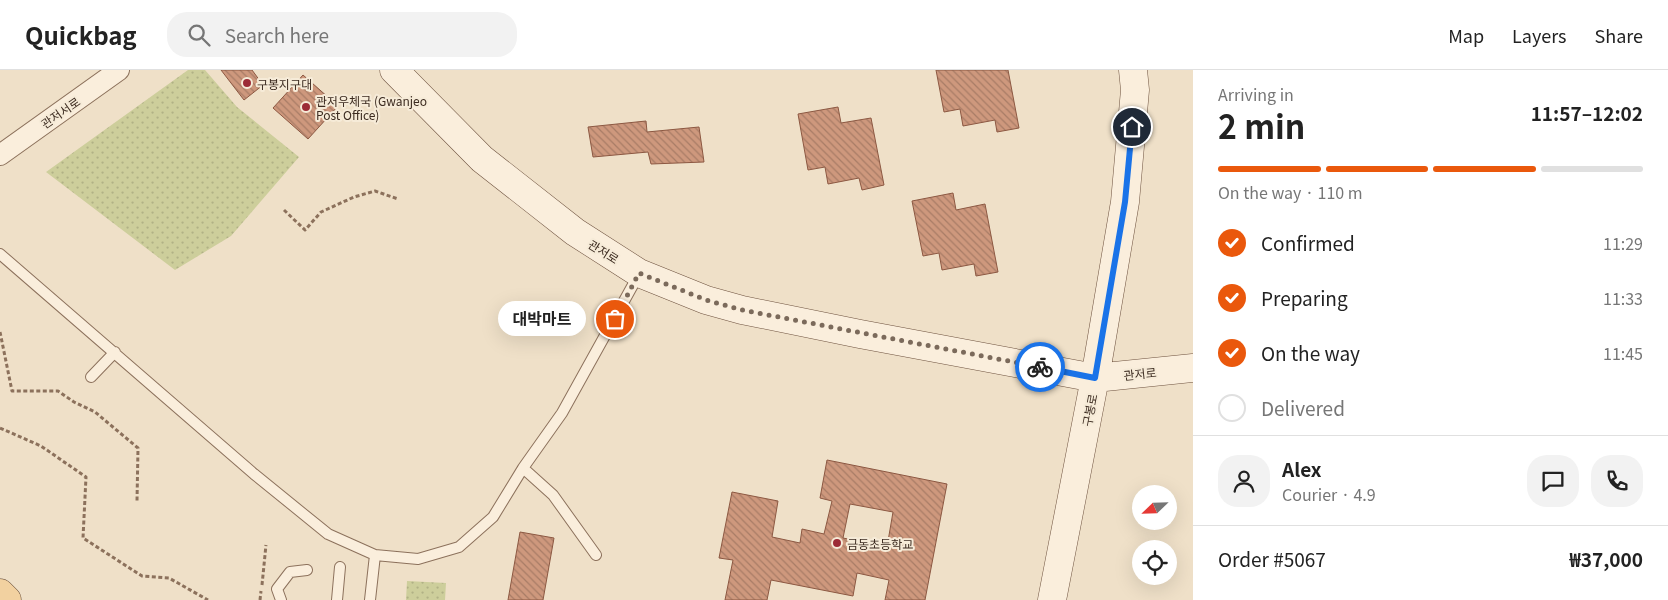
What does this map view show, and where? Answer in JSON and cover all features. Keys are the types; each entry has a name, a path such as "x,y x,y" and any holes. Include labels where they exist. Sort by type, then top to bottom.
{"main road":[{"path":"0,593 7,600"}],"street":[{"name":"관저서로","path":"0,155 119,70"},
{"name":"관저로","path":"394,70 482,159 575,232 639,273 706,300 742,310 1095,378 1193,368"},
{"name":"구봉로","path":"1052,600 1095,378 1125,202 1135,90 1133,70"}],"lane":[{"path":"0,254 254,474 328,534 376,555 418,559 459,547 493,517 523,468 562,413 639,273"},
{"path":"91,377 115,352"},
{"path":"523,468 553,495 596,555"},
{"path":"370,600 376,555"},
{"path":"337,600 340,567"},
{"path":"281,600 278,588 290,572 307,570"}],"path":[{"path":"284,210 305,230 322,212 354,197 375,191 398,199"},
{"path":"0,332 12,391 58,391 95,412 138,448 137,501"},
{"path":"0,428 41,446 86,477 83,538 142,576 169,578 208,600"},
{"path":"260,600 266,545"}],"green space":[{"path":"188,70 205,70 237,107 299,157 231,236 175,270 46,172"},
{"path":"407,581 446,583 445,600 406,600"}],"building":[{"name":"구봉지구대","path":"221,70 252,70 263,85 244,100"},
{"path":"936,70 1008,70 1019,128 997,132 995,120 963,126 960,109 944,112"},
{"name":"관저우체국 (Gwanjeo Post Office)","path":"303,75 338,106 308,139 273,108"},
{"path":"838,107 841,123 871,118 884,185 862,190 859,178 828,184 825,167 808,170 798,114"},
{"path":"646,121 647,132 699,127 704,162 651,164 648,152 593,157 588,127"},
{"path":"953,193 956,210 985,204 998,272 976,276 974,264 942,270 939,253 923,256 912,201"},
{"path":"827,460 947,484 925,600 885,600 889,580 857,573 853,596 771,580 767,600 725,600 733,560 719,558 732,492 778,501 772,537 800,543 802,529 824,534 832,501 820,498","holes":["850,504 893,512 887,547 843,538"]},
{"path":"520,532 554,538 543,600 508,600"}],"way so far":[{"path":"615,319 639,273 706,300 742,310 1040,367"}],"place":[{"name":"구봉지구대","path":"247,83"},
{"name":"관저우체국 (Gwanjeo Post Office)","path":"306,107"},
{"name":"대박마트","path":"615,319"},
{"name":"금동초등학교","path":"837,543"}],"route":[{"path":"1040,367 1095,378 1125,202 1132,127"}]}
